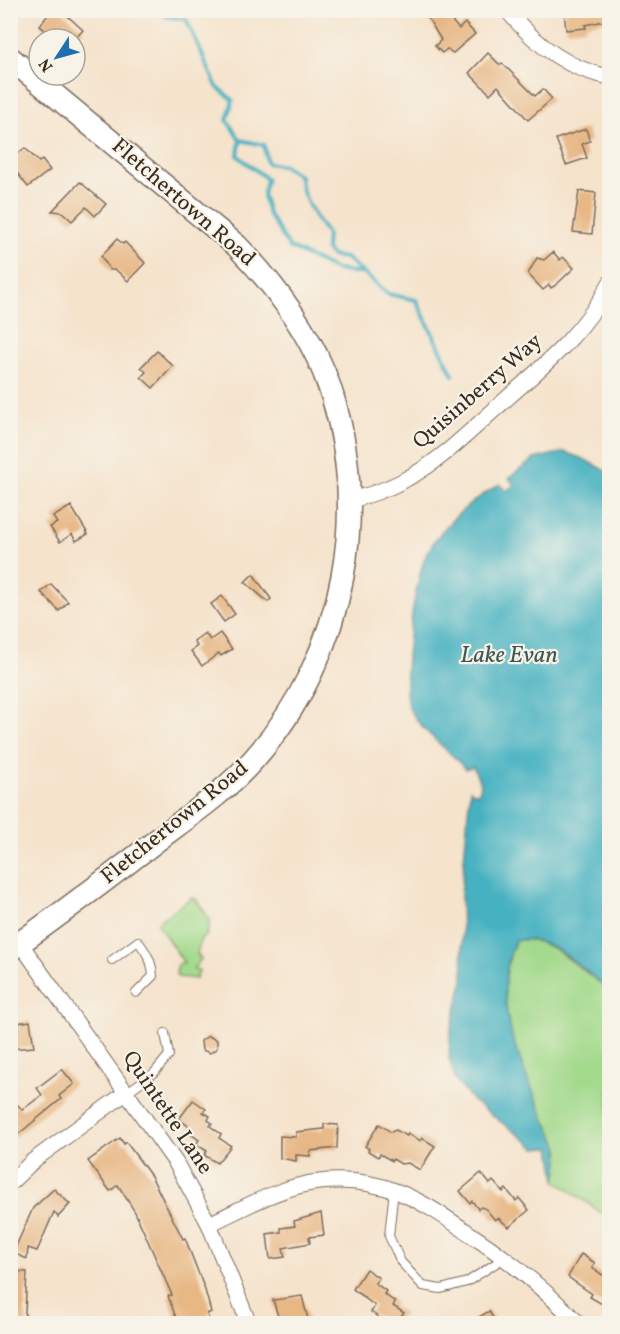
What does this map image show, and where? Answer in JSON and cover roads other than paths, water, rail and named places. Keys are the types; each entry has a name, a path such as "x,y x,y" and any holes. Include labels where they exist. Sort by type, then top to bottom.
{"street":[{"path":"507,10 557,57 579,68 609,77"},
{"name":"Fletchertown Road","path":"10,58 184,200 263,273 300,326 324,372 344,441 349,501 348,546 337,604 323,646 301,692 270,740 253,760 219,792 15,947"},
{"name":"Quisinberry Way","path":"349,501 395,485 428,466 453,447 568,343 588,320 609,283"},
{"name":"Quintette Lane","path":"15,947 127,1092 176,1163 209,1224 249,1323"},
{"path":"13,1176 127,1092"},
{"path":"209,1224 294,1187 319,1182 359,1181 394,1189 426,1204 505,1257 579,1323"}],"lane":[{"path":"112,960 138,941 153,964 153,976 136,993"},
{"path":"127,1092 154,1073 169,1055 165,1033"},
{"path":"394,1189 389,1236 401,1262 423,1286 441,1289 467,1282 505,1257"}],"water":[{"name":"Lake Evan","path":"564,452 584,459 609,473 609,990 565,955 541,942 528,940 515,941 508,964 505,986 506,1008 517,1051 559,1149 556,1181 551,1147 536,1148 473,1101 456,1081 449,1059 450,1033 463,983 461,895 470,790 478,794 481,785 473,767 465,769 414,717 406,696 406,678 410,630 418,582 423,563 435,540 451,521 479,498 500,484 506,491 514,485 509,478 534,459"}],"waterway":[{"path":"158,10 168,17 186,19 217,87 233,100 227,120 240,140 264,145 267,163 284,166 300,176 305,198 327,234 326,249 332,256 346,258 388,294 416,300 453,375"},
{"path":"240,140 238,156 267,179 263,194 268,213 289,247 336,270 361,273"}]}
